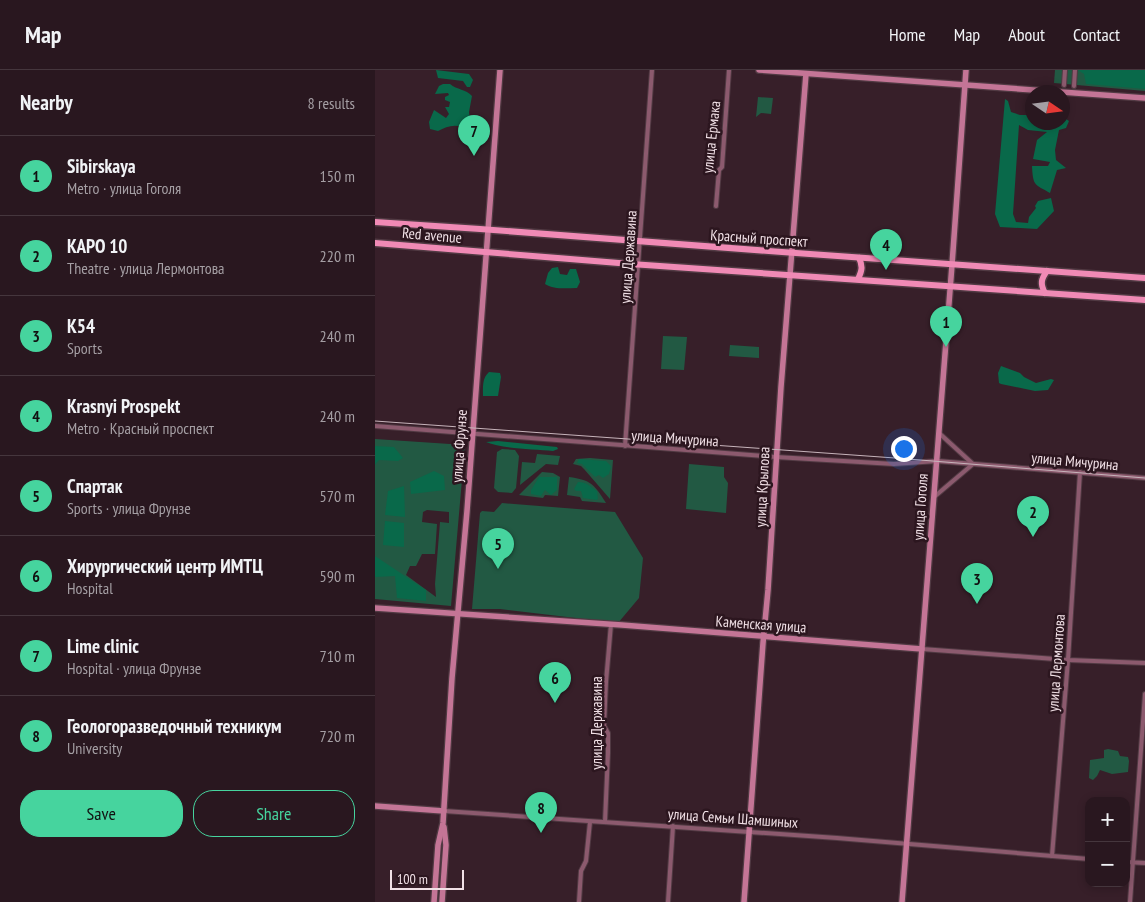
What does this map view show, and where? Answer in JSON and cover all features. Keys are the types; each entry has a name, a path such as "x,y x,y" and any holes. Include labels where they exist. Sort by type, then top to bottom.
{"main road":[{"name":"Красный проспект","path":"375,222 1145,278"},
{"name":"Red avenue","path":"375,243 486,252"},
{"path":"486,252 1145,300"},
{"path":"858,279 862,272 862,264 859,258"},
{"path":"1045,293 1041,286 1042,278 1047,271"}],"street":[{"name":"улица Фрунзе","path":"442,902 446,845 443,811 452,678 473,433 499,70"},
{"name":"улица Державина","path":"625,446 652,70"},
{"name":"улица Ермака","path":"716,206 719,170 722,167 729,70"},
{"path":"759,70 1145,98"},
{"name":"улица Гоголя","path":"902,902 951,286 966,70"},
{"path":"1065,70 1065,85"},
{"path":"1074,86 1075,70"},
{"name":"улица Крылова","path":"744,902 791,253 806,74"},
{"name":"улица Мичурина","path":"375,426 776,457 894,464 937,460 1145,478"},
{"path":"934,496 973,464 939,433"},
{"name":"улица Лермонтова","path":"1052,856 1056,786 1068,660 1080,472"},
{"name":"Каменская улица","path":"375,608 611,624 1068,660 1145,663"},
{"name":"улица Державина","path":"605,822 608,753 608,733 605,726 606,682 611,624"},
{"path":"1129,902 1145,694"},
{"name":"улица Семьи Шамшиных","path":"375,806 590,822 673,826 1085,859"},
{"path":"579,902 581,871 586,861 590,822"},
{"name":"улица Фрунзе","path":"435,902 438,845 443,823"},
{"path":"667,902 673,826"},
{"path":"1132,862 1145,863"}],"green space":[{"path":"436,70 469,74 473,80 470,87 467,87 463,81 438,78"},
{"path":"1055,70 1145,70 1145,91 1054,83"},
{"path":"1078,70 1145,70 1145,89 1086,84 1084,74"},
{"path":"450,84 472,96 468,132 470,140 475,143 472,144 463,139 462,127 450,126 438,131 430,129 429,122 434,110 446,118 449,114 445,107 449,107 450,102 445,100 445,97 449,95 448,93 435,94 439,86"},
{"path":"758,97 773,98 771,114 761,113 756,117"},
{"path":"1005,99 1008,101 1011,112 1025,115 1025,128 1019,125 1013,214 1016,222 1028,223 1029,217 1036,208 1035,206 1038,201 1051,198 1054,211 1037,229 1000,227 995,214"},
{"path":"1028,130 1059,130 1055,150 1056,160 1066,168 1057,170 1050,193 1038,186 1034,181 1032,166 1048,166 1050,162 1033,159 1037,140 1047,132"},
{"path":"558,267 560,274 567,275 570,269 576,269 580,282 577,288 557,288 545,284 548,273 552,268"},
{"path":"663,336 687,337 684,370 661,369"},
{"path":"730,345 759,347 759,358 729,356"},
{"path":"1001,366 1020,373 1036,383 1054,380 1048,390 1035,391 1001,384 999,383 998,373"},
{"path":"489,372 500,373 498,396 483,396 484,380"},
{"path":"375,439 465,445 451,606 375,599","holes":["427,510 449,512 449,523 440,522 435,584 436,597 406,575 410,566 416,566 422,554 435,554 437,524 422,522 423,512"]},
{"path":"498,441 557,447 558,449 553,451 518,448 486,442"},
{"path":"375,446 394,447 403,458 398,461 379,460 375,465"},
{"path":"502,449 515,450 519,456 516,488 512,493 498,492 494,488 497,452"},
{"path":"537,454 560,456 558,465 546,464 520,485 522,462 535,463"},
{"path":"576,459 613,460 610,499 581,466 573,464"},
{"path":"579,459 606,461 611,466 609,474 603,478 599,475 595,477 582,464 577,463"},
{"path":"689,464 724,467 724,477 728,483 726,513 686,509"},
{"path":"434,471 444,476 445,490 411,494 410,482"},
{"path":"542,472 553,473 560,477 558,496 545,495 543,498 519,495"},
{"path":"539,477 557,477 557,490 551,495 545,490 541,496 531,494 531,490"},
{"path":"569,477 591,484 606,503 582,501 580,497 567,495"},
{"path":"578,482 586,484 597,491 598,499 583,498 581,491 574,489"},
{"path":"404,486 405,517 385,515 388,491"},
{"path":"502,503 615,512 643,558 639,598 618,623 500,609 472,609 480,513 482,511 494,512"},
{"path":"385,521 404,523 404,547 383,545"},
{"path":"375,556 426,590 426,601 397,598 395,576 375,577"},
{"path":"1104,750 1118,751 1120,756 1128,757 1128,772 1112,774 1100,770 1093,780 1089,778 1090,760 1104,758"}],"tram line":[{"path":"375,421 1145,478"}],"place":[{"name":"Lime clinic","path":"474,156"},
{"name":"Krasnyi Prospekt","path":"886,270"},
{"name":"Sibirskaya","path":"946,347"},
{"name":"КАРО 10","path":"1033,537"},
{"name":"Спартак","path":"498,569"},
{"name":"К54","path":"977,604"},
{"name":"Хирургический центр ИМТЦ","path":"555,703"},
{"name":"Геологоразведочный техникум","path":"541,833"}]}
